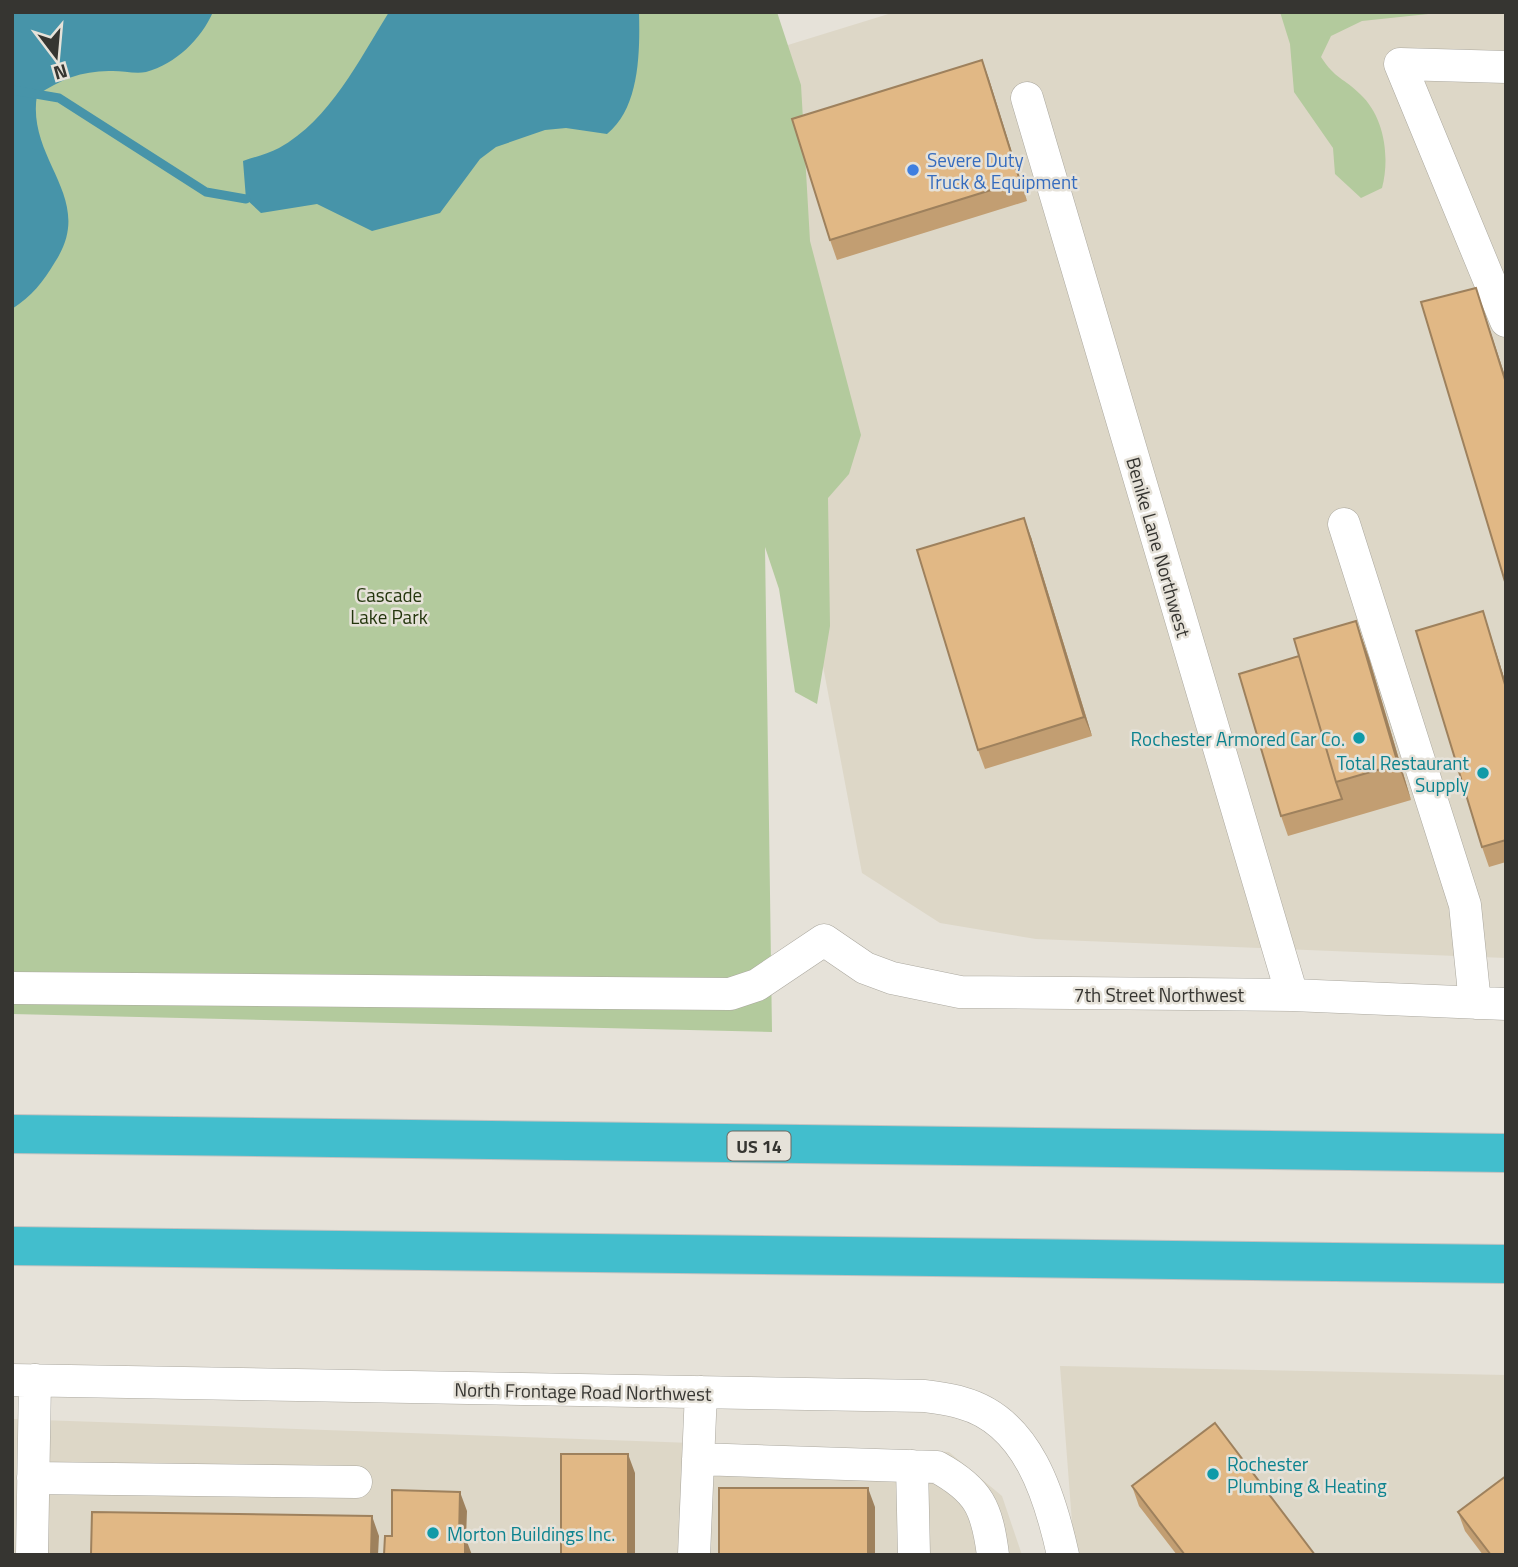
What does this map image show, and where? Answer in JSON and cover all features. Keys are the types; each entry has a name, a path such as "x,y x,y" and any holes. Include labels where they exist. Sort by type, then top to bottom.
{"highway":[{"name":"US 14","path":"12,1133 1506,1153"},
{"path":"12,1246 1506,1264"}],"street":[{"path":"1506,67 1400,64 1506,321"},
{"name":"Benike Lane Northwest","path":"1027,98 1292,995"},
{"path":"1344,524 1465,905 1490,1004"},
{"name":"7th Street Northwest","path":"12,988 730,993 757,985 824,940 865,968 892,978 960,992 1292,995 1490,1004"},
{"path":"24,1380 33,1478 32,1555"},
{"name":"North Frontage Road Northwest","path":"24,1380 925,1396 965,1403 998,1422 1025,1449 1042,1482 1063,1555"},
{"path":"694,1555 701,1392"},
{"path":"698,1459 937,1467 965,1482 988,1519 993,1555"},
{"path":"912,1466 914,1555"},
{"path":"33,1478 356,1482"}],"shaded area":[{"path":"895,12 1506,12 1506,958 1036,939 940,923 862,873 763,348 759,54"},
{"path":"1060,1366 1506,1375 1506,1555 1078,1555 1073,1535"},
{"path":"12,1419 949,1452 1002,1496 1022,1555 12,1555"}],"green space":[{"name":"Cascade Lake Park","path":"12,12 777,12 801,85 810,241 861,435 849,474 828,498 830,626 817,704 795,692 779,589 765,547 772,1032 12,1014"},
{"path":"1280,12 1447,12 1362,21 1331,36 1321,57 1335,74 1360,94 1375,114 1385,151 1382,188 1361,198 1335,174 1333,148 1294,92 1290,44"}],"water":[{"path":"12,12 213,12 202,32 186,49 157,68 142,73 102,71 83,74 55,84 37,95 36,118 41,140 65,198 68,218 66,239 51,269 41,282 12,309"},
{"path":"389,12 639,12 638,61 632,94 618,123 607,134 566,128 545,130 496,147 480,159 440,213 372,231 317,204 261,213 246,199 243,161 279,148 313,122 342,87"}],"building":[{"name":"Severe Duty Truck & Equipment","path":"982,60 1020,181 830,240 792,119"},
{"path":"1476,288 1506,383 1506,585 1421,302"},
{"path":"1024,518 1084,717 978,750 917,550"},
{"name":"Total Restaurant Supply","path":"1483,611 1506,688 1506,840 1482,847 1416,631"},
{"name":"Rochester Armored Car Co.","path":"1356,621 1398,764 1336,782 1294,639"},
{"path":"1299,656 1342,799 1281,816 1239,674"},
{"name":"Rochester Plumbing & Heating","path":"1215,1423 1315,1555 1185,1555 1132,1486"},
{"path":"561,1454 628,1454 628,1555 561,1555"},
{"path":"1506,1476 1506,1555 1491,1555 1458,1512"},
{"path":"719,1488 868,1488 868,1555 719,1555"},
{"name":"Morton Buildings Inc.","path":"392,1490 460,1492 459,1537 465,1537 465,1555 384,1555 385,1536 392,1536"},
{"path":"92,1512 372,1516 371,1555 91,1555"}],"waterway":[{"path":"12,90 59,98 206,192 246,199"}],"place":[{"name":"Severe Duty Truck & Equipment","path":"913,170"},
{"name":"Rochester Armored Car Co.","path":"1359,738"},
{"name":"Total Restaurant Supply","path":"1483,773"},
{"name":"Rochester Plumbing & Heating","path":"1213,1474"},
{"name":"Morton Buildings Inc.","path":"433,1533"}]}
